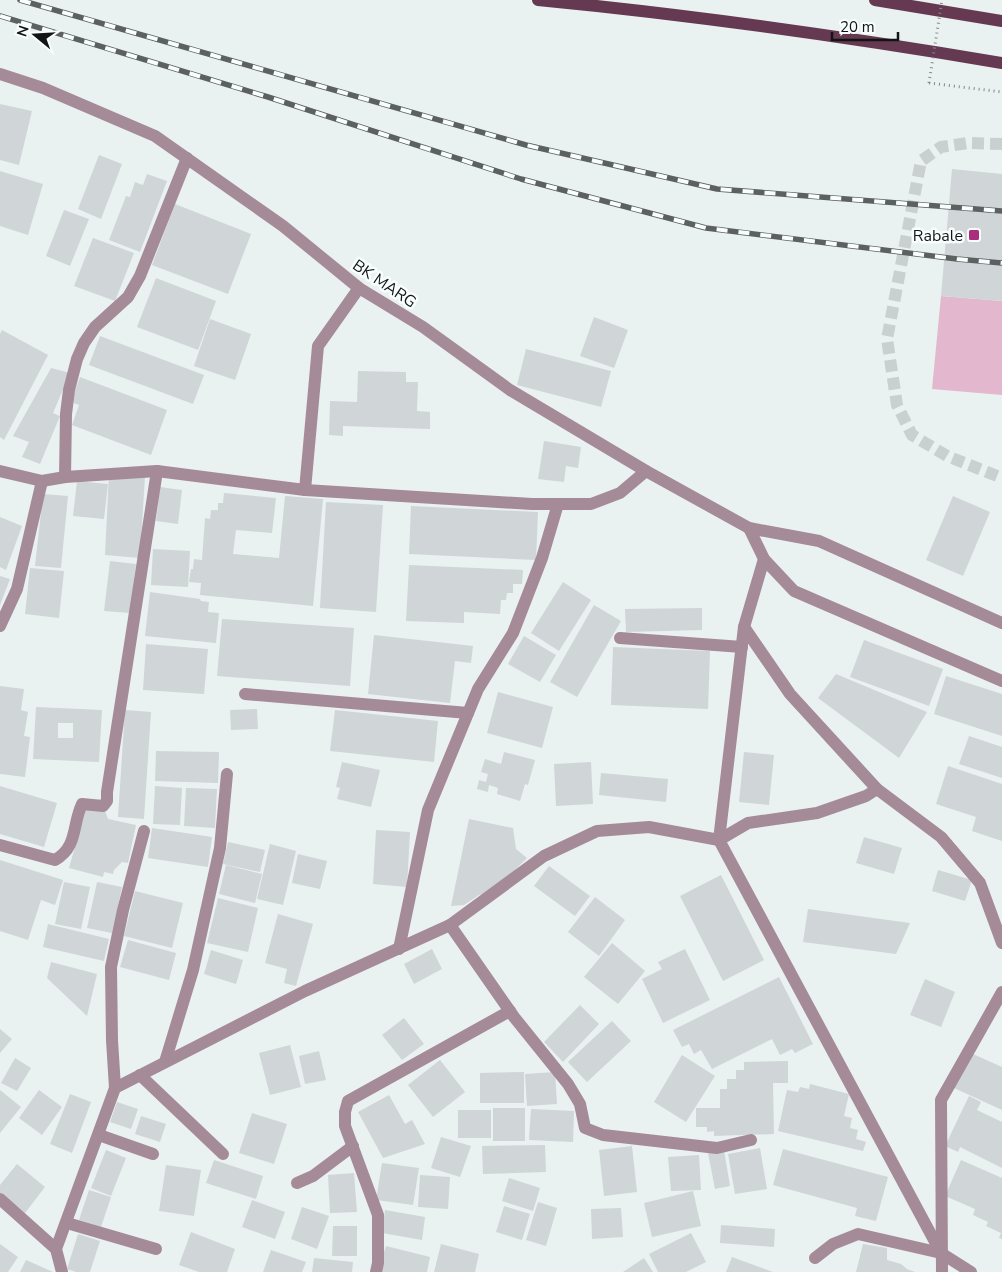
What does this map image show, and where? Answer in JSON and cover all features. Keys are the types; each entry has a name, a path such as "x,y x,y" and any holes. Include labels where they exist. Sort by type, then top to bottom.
{"main road":[{"path":"538,0 730,21 1002,63"},
{"path":"875,0 1002,21"}],"street":[{"name":"BK MARG","path":"0,74 43,88 155,136 283,226 359,288 423,327 510,390 646,471 749,528 819,541 1002,623"},
{"path":"65,476 66,414 69,390 77,359 84,343 95,327 128,297 140,276 187,158"},
{"path":"305,490 318,346 359,288"},
{"path":"0,471 42,481 65,476 157,471 305,490 558,504 591,504 620,493 646,471"},
{"path":"0,845 55,860 64,855 70,845 82,804 103,806 108,801 107,792 157,471"},
{"path":"0,626 17,589 42,481"},
{"path":"399,949 428,810 478,689 513,633 542,558 558,504"},
{"path":"749,528 764,560 794,591 1002,682"},
{"path":"764,560 744,627 719,840 940,1253"},
{"path":"744,627 790,694 877,789 941,837 980,883 1002,943"},
{"path":"620,638 742,647"},
{"path":"245,694 468,713"},
{"path":"165,1062 193,970 210,895 220,848 227,774"},
{"path":"115,1088 305,991 450,925 544,856 597,831 649,827 719,840 748,823 818,813 866,796 877,789"},
{"path":"56,1249 115,1088 111,967 123,910 144,831"},
{"path":"450,925 510,1011 568,1084 580,1104 585,1128 603,1136 717,1148 751,1140"},
{"path":"942,1272 940,1253 942,1100 1002,992"},
{"path":"376,1272 378,1264 378,1215 345,1126 345,1112 348,1101 510,1011"},
{"path":"140,1075 223,1154"},
{"path":"99,1135 153,1154"},
{"path":"297,1183 313,1176 353,1146"},
{"path":"0,1199 56,1249 62,1272"},
{"path":"66,1223 156,1249"},
{"path":"815,1258 833,1244 858,1234 940,1253 971,1272"}],"path":[{"path":"942,0 929,83 1002,92"}],"shaded area":[{"path":"941,296 1002,301 1002,395 932,389"}],"building":[{"path":"0,104 32,111 19,165 0,160"},
{"path":"99,155 122,164 101,219 78,209"},
{"name":"Rabale","path":"952,169 1002,174 1002,301 941,296"},
{"path":"0,171 43,184 28,235 0,226"},
{"path":"147,174 167,181 140,252 109,240 126,196 130,197 135,182 143,185"},
{"path":"175,204 251,234 228,294 152,265"},
{"path":"64,210 89,219 70,266 46,256"},
{"path":"93,238 134,253 115,301 74,286"},
{"path":"156,278 216,301 198,350 137,327"},
{"path":"594,317 628,330 614,368 580,356"},
{"path":"210,319 251,334 235,380 194,366"},
{"path":"2,330 48,355 4,440 0,437 0,334"},
{"path":"100,336 204,375 193,404 89,365"},
{"path":"526,349 611,371 601,407 517,385"},
{"path":"51,368 70,373 53,413 60,416 40,464 22,457 29,442 13,436"},
{"path":"358,371 406,372 406,382 418,382 417,411 430,412 430,429 343,426 343,436 329,435 330,401 357,402"},
{"path":"80,377 167,410 151,455 72,425 79,405 71,402"},
{"path":"544,441 581,447 578,468 566,466 564,482 538,479"},
{"path":"109,474 145,476 140,558 105,555"},
{"path":"77,481 108,484 104,519 73,516"},
{"path":"160,487 182,490 178,524 156,521"},
{"path":"224,493 276,498 272,533 236,530 233,554 279,558 285,496 323,499 313,606 200,595 201,583 189,582 194,559 202,560 205,518 210,519 211,510 218,510 218,503 223,503"},
{"path":"43,494 68,496 61,568 35,566"},
{"path":"953,496 990,512 963,576 926,560"},
{"path":"326,502 383,505 376,612 320,608"},
{"path":"411,506 538,512 536,560 409,554"},
{"path":"0,517 22,526 6,570 0,567"},
{"path":"153,549 190,551 188,587 151,585"},
{"path":"110,561 136,564 130,613 104,611"},
{"path":"409,565 523,570 522,584 513,584 513,593 507,593 506,600 501,600 500,614 464,612 464,623 406,621"},
{"path":"30,568 64,571 59,618 25,614"},
{"path":"0,576 10,579 0,605"},
{"path":"563,582 591,600 559,651 531,633"},
{"path":"150,592 209,602 208,612 219,613 216,643 145,636"},
{"path":"594,605 621,621 577,697 550,682"},
{"path":"702,608 702,630 626,632 625,609"},
{"path":"222,619 354,628 350,686 217,676"},
{"path":"374,635 473,646 471,663 455,661 450,703 368,694"},
{"path":"524,636 556,655 540,682 508,664"},
{"path":"864,640 943,669 929,706 850,677"},
{"path":"146,644 208,649 204,694 143,690"},
{"path":"613,647 710,651 708,709 611,705"},
{"path":"836,674 927,712 899,758 818,698"},
{"path":"946,676 1002,694 1002,736 934,714"},
{"path":"0,686 24,689 21,710 28,712 24,736 30,737 25,777 0,774"},
{"path":"498,692 553,707 542,748 487,733"},
{"path":"36,707 102,710 99,762 33,759","holes":["58,723 73,723 73,738 58,738"]},
{"path":"257,709 258,729 231,730 230,710"},
{"path":"125,710 151,712 144,819 118,817"},
{"path":"335,710 438,721 434,762 330,751"},
{"path":"969,736 1002,747 1002,778 959,764"},
{"path":"156,751 219,752 218,783 155,781"},
{"path":"504,752 535,760 528,785 525,784 520,801 497,794 498,788 489,785 488,792 477,789 479,780 486,782 488,774 481,772 485,759 501,764"},
{"path":"744,752 774,755 769,805 739,802"},
{"path":"342,762 380,770 371,807 337,799 340,788 336,787"},
{"path":"591,762 593,804 556,806 554,764"},
{"path":"948,766 1002,784 1002,841 972,831 976,817 936,804"},
{"path":"601,773 668,779 666,802 599,795"},
{"path":"0,786 57,803 44,847 0,834"},
{"path":"155,786 182,788 180,825 153,824"},
{"path":"186,788 217,789 215,828 184,826"},
{"path":"87,805 105,811 108,819 136,825 128,863 122,862 114,870 113,874 104,872 103,877 69,868"},
{"path":"469,819 513,828 516,849 527,858 495,890 479,895 464,905 451,906"},
{"path":"152,828 212,837 208,867 148,858"},
{"path":"376,830 410,832 407,887 373,884"},
{"path":"864,837 902,848 894,874 856,863"},
{"path":"228,842 265,850 260,872 223,864"},
{"path":"270,844 296,851 283,905 257,899"},
{"path":"298,854 327,861 320,889 292,883"},
{"path":"0,860 63,880 55,905 41,900 28,940 0,931"},
{"path":"226,865 262,874 255,903 219,894"},
{"path":"549,866 590,896 575,916 534,886"},
{"path":"938,870 972,880 965,901 932,891"},
{"path":"721,875 764,960 723,981 680,896"},
{"path":"64,882 90,887 81,929 55,924"},
{"path":"97,882 122,887 112,933 87,928"},
{"path":"135,891 183,903 172,948 124,936"},
{"path":"595,897 625,920 599,956 568,932"},
{"path":"218,898 258,908 248,952 207,943"},
{"path":"808,909 910,923 896,954 803,942"},
{"path":"278,914 313,924 296,986 284,983 287,969 265,963"},
{"path":"48,924 109,939 104,961 43,947"},
{"path":"128,940 176,953 169,980 120,967"},
{"path":"612,943 645,971 618,1004 584,977"},
{"path":"432,949 442,969 414,984 404,964"},
{"path":"685,949 710,1000 663,1023 642,979 662,969 658,962"},
{"path":"211,950 243,960 236,984 204,974"},
{"path":"51,962 97,974 87,1016 47,978"},
{"path":"779,977 813,1044 795,1053 792,1049 780,1055 772,1039 712,1069 701,1050 694,1054 689,1044 682,1047 673,1030"},
{"path":"925,979 955,992 941,1027 910,1015"},
{"path":"580,1005 599,1024 563,1062 544,1042"},
{"path":"404,1018 424,1044 402,1060 382,1035"},
{"path":"612,1021 631,1041 587,1082 568,1062"},
{"path":"0,1029 12,1039 0,1053"},
{"path":"290,1045 301,1087 270,1095 259,1053"},
{"path":"319,1051 326,1080 305,1084 299,1056"},
{"path":"973,1054 1002,1067 1002,1110 954,1088"},
{"path":"682,1055 715,1076 686,1122 654,1102"},
{"path":"15,1058 31,1068 17,1091 1,1083"},
{"path":"440,1060 465,1092 433,1117 408,1085"},
{"path":"788,1061 788,1083 773,1083 774,1134 714,1136 714,1131 707,1132 707,1127 696,1127 696,1108 720,1108 720,1089 727,1089 727,1079 736,1079 736,1070 744,1070 744,1062"},
{"path":"524,1072 524,1103 480,1103 480,1073"},
{"path":"555,1072 557,1104 527,1106 525,1074"},
{"path":"810,1084 849,1094 844,1116 852,1118 850,1128 858,1130 856,1139 866,1142 863,1151 778,1131 787,1090 798,1092 800,1087 809,1089"},
{"path":"0,1090 21,1107 0,1133"},
{"path":"39,1090 62,1107 42,1135 19,1118"},
{"path":"70,1094 91,1102 72,1153 50,1144"},
{"path":"389,1095 405,1124 412,1120 425,1144 383,1158 358,1112"},
{"path":"969,1096 981,1102 977,1110 1002,1122 1002,1168 960,1147 958,1152 945,1146"},
{"path":"117,1102 138,1109 131,1129 110,1122"},
{"path":"493,1108 525,1108 525,1141 493,1141"},
{"path":"531,1109 574,1111 573,1142 529,1140"},
{"path":"458,1110 491,1110 491,1138 458,1138"},
{"path":"252,1113 287,1124 274,1164 239,1153"},
{"path":"141,1116 166,1124 160,1142 135,1134"},
{"path":"441,1137 471,1146 460,1177 431,1168"},
{"path":"545,1145 546,1172 483,1174 482,1146"},
{"path":"632,1146 637,1192 604,1196 599,1150"},
{"path":"760,1148 767,1189 735,1194 728,1154"},
{"path":"783,1149 888,1177 876,1221 855,1216 857,1208 773,1185"},
{"path":"106,1150 126,1158 111,1196 91,1188"},
{"path":"724,1150 730,1186 715,1189 708,1153"},
{"path":"699,1155 701,1190 671,1191 668,1157"},
{"path":"214,1160 263,1176 256,1199 206,1183"},
{"path":"961,1160 1002,1178 1002,1239 999,1238 1001,1233 986,1226 988,1222 973,1215 975,1209 945,1196"},
{"path":"382,1163 419,1168 413,1205 376,1200"},
{"path":"17,1164 45,1187 25,1213 0,1193 0,1185"},
{"path":"166,1165 201,1170 194,1216 159,1211"},
{"path":"354,1173 357,1212 330,1213 328,1175"},
{"path":"420,1175 450,1177 448,1209 418,1207"},
{"path":"509,1178 540,1188 533,1211 502,1201"},
{"path":"89,1190 111,1197 101,1227 79,1220"},
{"path":"693,1191 701,1226 652,1237 644,1203"},
{"path":"252,1200 285,1212 275,1239 242,1227"},
{"path":"538,1202 557,1208 546,1246 526,1240"},
{"path":"504,1206 530,1214 522,1240 496,1232"},
{"path":"302,1207 329,1216 317,1249 291,1239"},
{"path":"621,1208 623,1237 592,1239 591,1209"},
{"path":"385,1210 425,1217 422,1240 382,1233"},
{"path":"721,1225 775,1229 774,1247 720,1243"},
{"path":"333,1226 357,1226 357,1256 332,1256"},
{"path":"191,1232 235,1249 227,1272 199,1272 179,1265"},
{"path":"691,1233 706,1262 686,1272 658,1272 649,1254"},
{"path":"78,1234 100,1241 90,1272 76,1272 67,1269"},
{"path":"0,1244 18,1257 8,1272 0,1272"},
{"path":"441,1244 479,1254 475,1272 434,1272"},
{"path":"863,1244 887,1248 887,1260 901,1264 915,1272 856,1272"},
{"path":"386,1246 430,1257 427,1272 378,1272"},
{"path":"271,1250 306,1262 302,1272 263,1272"},
{"path":"732,1257 773,1272 726,1272"},
{"path":"314,1258 353,1262 352,1272 312,1272"},
{"path":"644,1258 653,1272 623,1272"},
{"path":"26,1260 53,1272 20,1272"}],"tunnel":[{"path":"1002,144 968,143 941,147 921,161 887,339 897,405 912,435 947,456 1002,478"}],"railway":[{"path":"20,0 526,145 717,189 1002,211"},
{"path":"0,16 268,97 521,179 706,228 1002,263"}],"place":[{"name":"Rabale","path":"974,235"}]}
